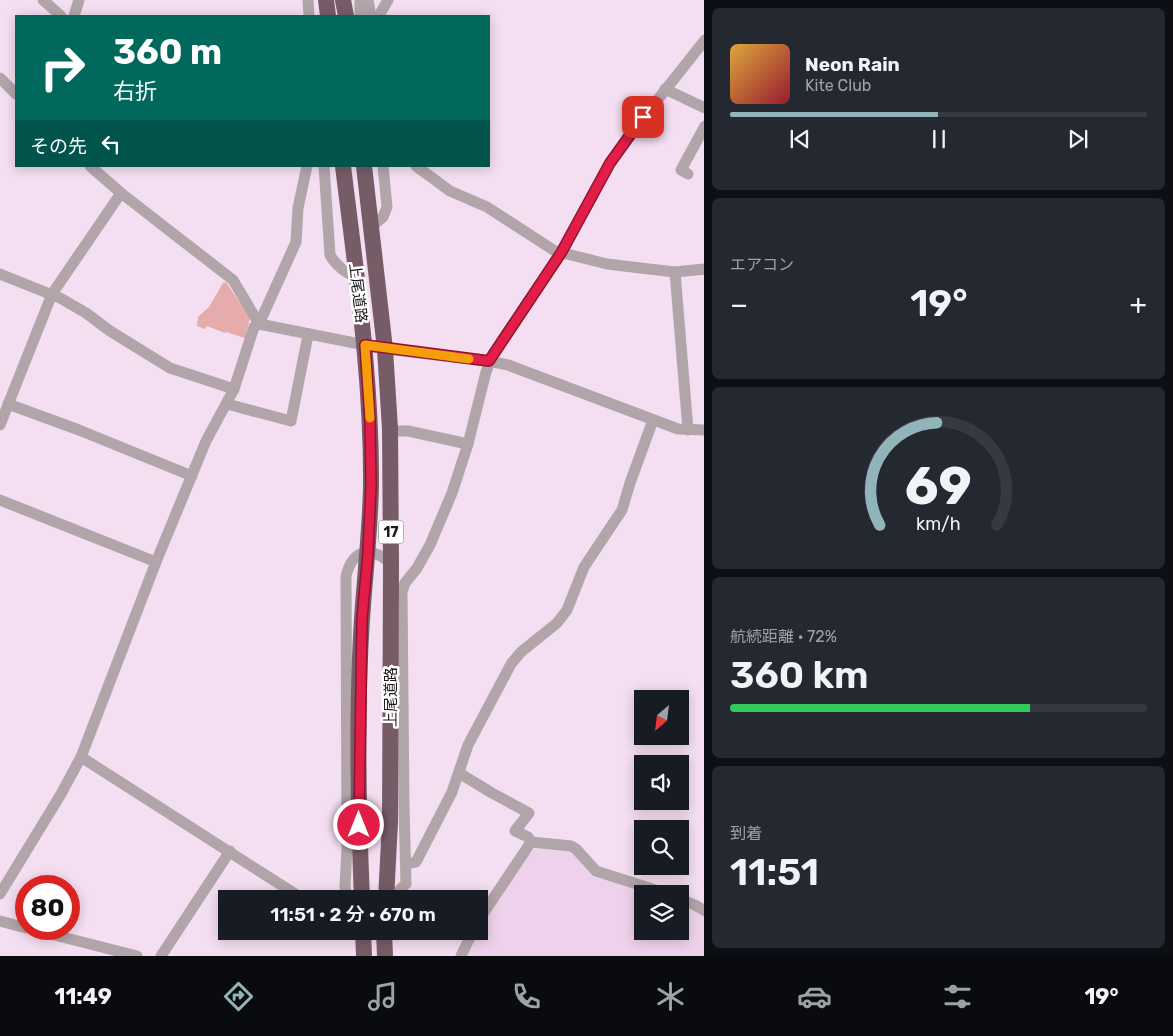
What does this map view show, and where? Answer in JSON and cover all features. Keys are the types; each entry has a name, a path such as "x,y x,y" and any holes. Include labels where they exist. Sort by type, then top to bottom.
{"highway":[{"path":"326,0 328,15"},
{"path":"343,0 346,15"},
{"name":"上尾道路","path":"343,167 365,345 370,422 371,486 362,619 360,706 359,815 362,890"},
{"name":"上尾道路","path":"364,167 385,349 390,429 392,564 390,822 387,890"},
{"path":"363,940 364,956"},
{"path":"384,940 385,956"}],"street":[{"path":"43,0 59,15"},
{"path":"74,15 79,0"},
{"path":"308,0 309,15"},
{"path":"360,0 360,15"},
{"path":"368,0 370,15"},
{"path":"380,15 388,0"},
{"path":"400,890 406,884 407,864 404,807 402,592 405,582 417,568 430,545 452,493 468,444 489,361 561,253 610,163 704,40"},
{"path":"0,78 15,93"},
{"path":"665,89 704,108"},
{"path":"688,174 681,170 704,126"},
{"path":"91,167 121,194 233,280 259,324 385,349 489,361 508,365 678,430 704,430"},
{"path":"0,894 61,794 81,757 156,562 206,441 234,389 254,327 259,324 296,242 298,208 307,167"},
{"path":"324,167 330,255 336,263 350,274 356,276"},
{"path":"371,227 383,216 387,208 384,167"},
{"path":"417,167 450,191 487,207 556,252 607,264 675,272 704,270"},
{"path":"0,425 52,294 121,194"},
{"path":"675,272 688,430"},
{"path":"0,274 52,294 170,368 234,389"},
{"path":"227,404 291,421 308,335"},
{"path":"8,404 192,476"},
{"path":"407,864 416,862 452,792 468,745 511,664 521,652 557,623 567,610 584,567 622,510 653,420"},
{"path":"397,431 408,431 468,444"},
{"path":"0,500 156,562"},
{"path":"346,890 348,829 346,576 351,563 362,552 368,551 385,557 392,564"},
{"path":"81,757 289,890"},
{"path":"459,773 529,813 515,831 528,838 531,842 571,846 596,871 640,885"},
{"path":"488,906 531,842"},
{"path":"161,956 230,851"},
{"path":"689,902 704,911"},
{"path":"0,921 15,925"},
{"path":"74,940 137,956"},
{"path":"461,956 469,940"}],"shaded area":[{"path":"226,282 250,318 245,338 207,326 205,329 197,326 198,317 209,307 223,283"},
{"path":"533,849 568,851 575,853 593,875 634,887 634,940 689,940 689,906 693,908 704,918 704,956 467,956 476,940 488,940 489,915"}],"slow traffic":[{"path":"370,418 365,345 469,359"}],"route":[{"path":"359,825 362,619 368,553 371,486 370,422 365,345 489,361 561,253 610,163 643,117"}]}
